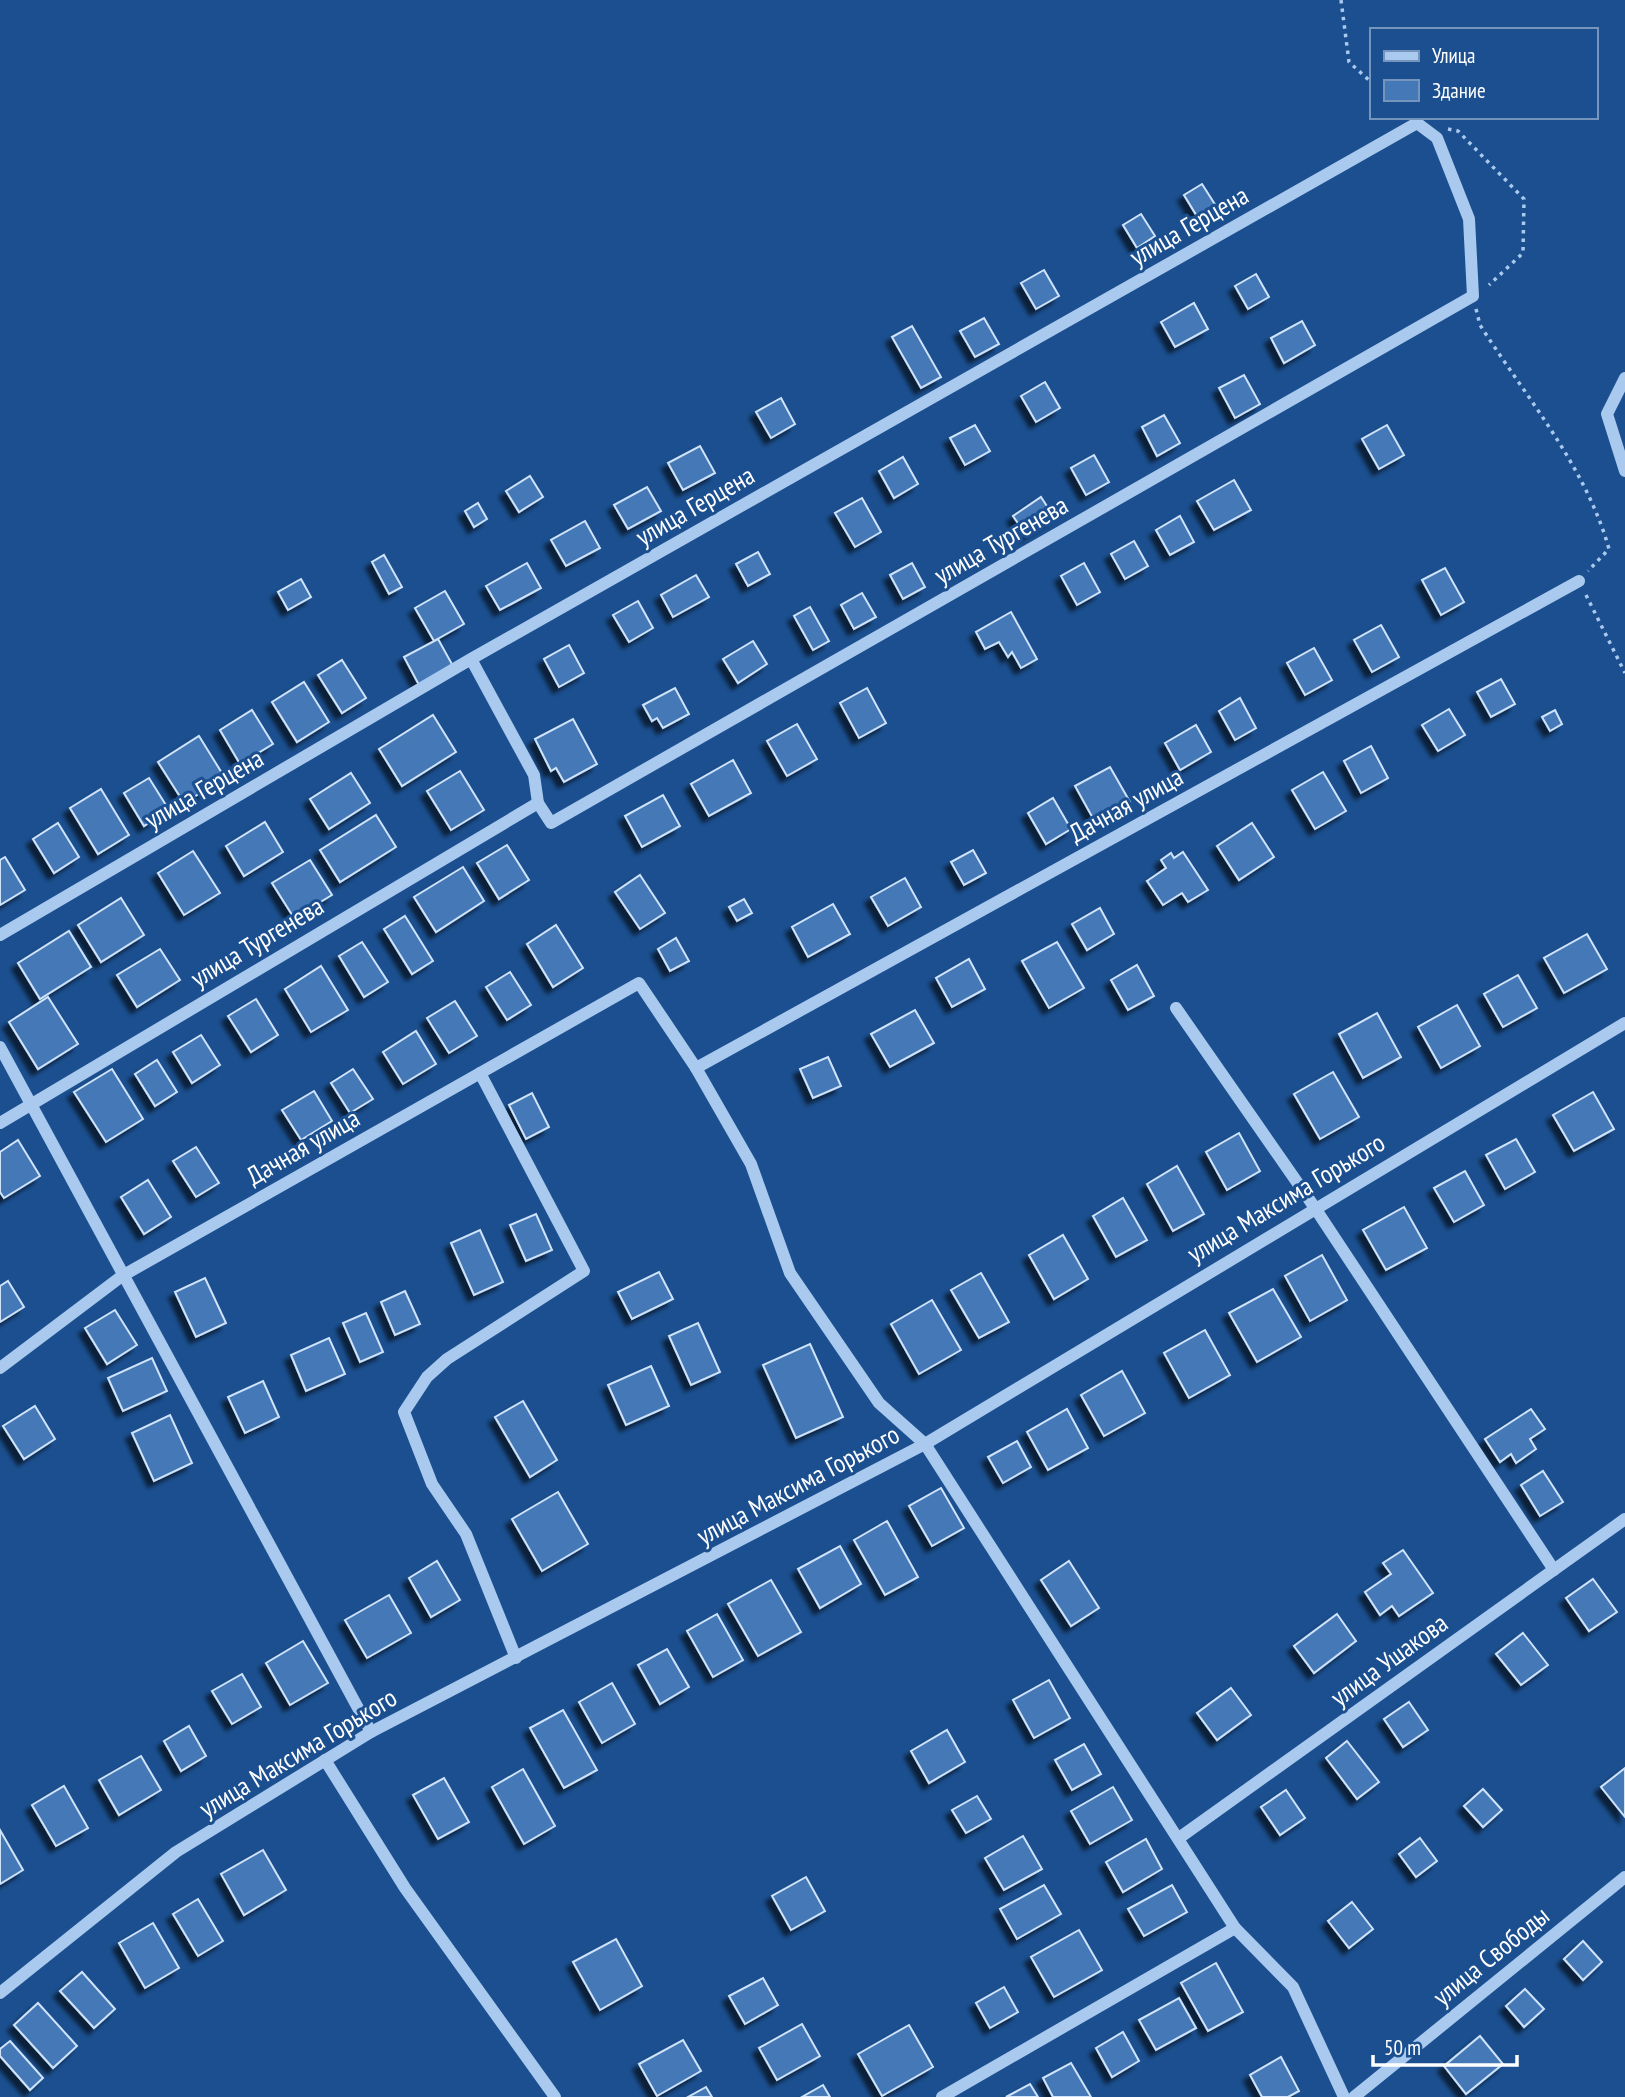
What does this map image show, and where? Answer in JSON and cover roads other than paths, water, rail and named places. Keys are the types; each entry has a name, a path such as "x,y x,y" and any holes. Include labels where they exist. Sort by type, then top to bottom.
{"street":[{"name":"улица Тургенева","path":"0,1123 538,803 551,823 1473,296 1469,219 1437,138 1417,123"},
{"name":"улица Герцена","path":"0,935 471,659 1417,123"},
{"path":"1625,377 1607,414 1625,471"},
{"name":"Дачная улица","path":"0,1368 122,1276 639,983 696,1068 1579,580"},
{"path":"471,659 534,775 538,803"},
{"path":"1177,1008 1315,1208 1554,1570"},
{"name":"улица Максима Горького","path":"0,1993 176,1852 371,1732 925,1444 1625,1023"},
{"path":"0,1048 371,1732"},
{"path":"696,1068 751,1164 790,1273 879,1403 925,1444 1235,1928 1293,1987 1344,2097"},
{"path":"480,1073 584,1271 447,1359 427,1377 404,1412 432,1484 466,1534 516,1658"},
{"name":"улица Ушакова","path":"1179,1838 1625,1519"},
{"path":"325,1760 405,1888 555,2097"},
{"name":"улица Свободы","path":"1354,2097 1625,1877"},
{"path":"942,2097 1235,1928"}]}
